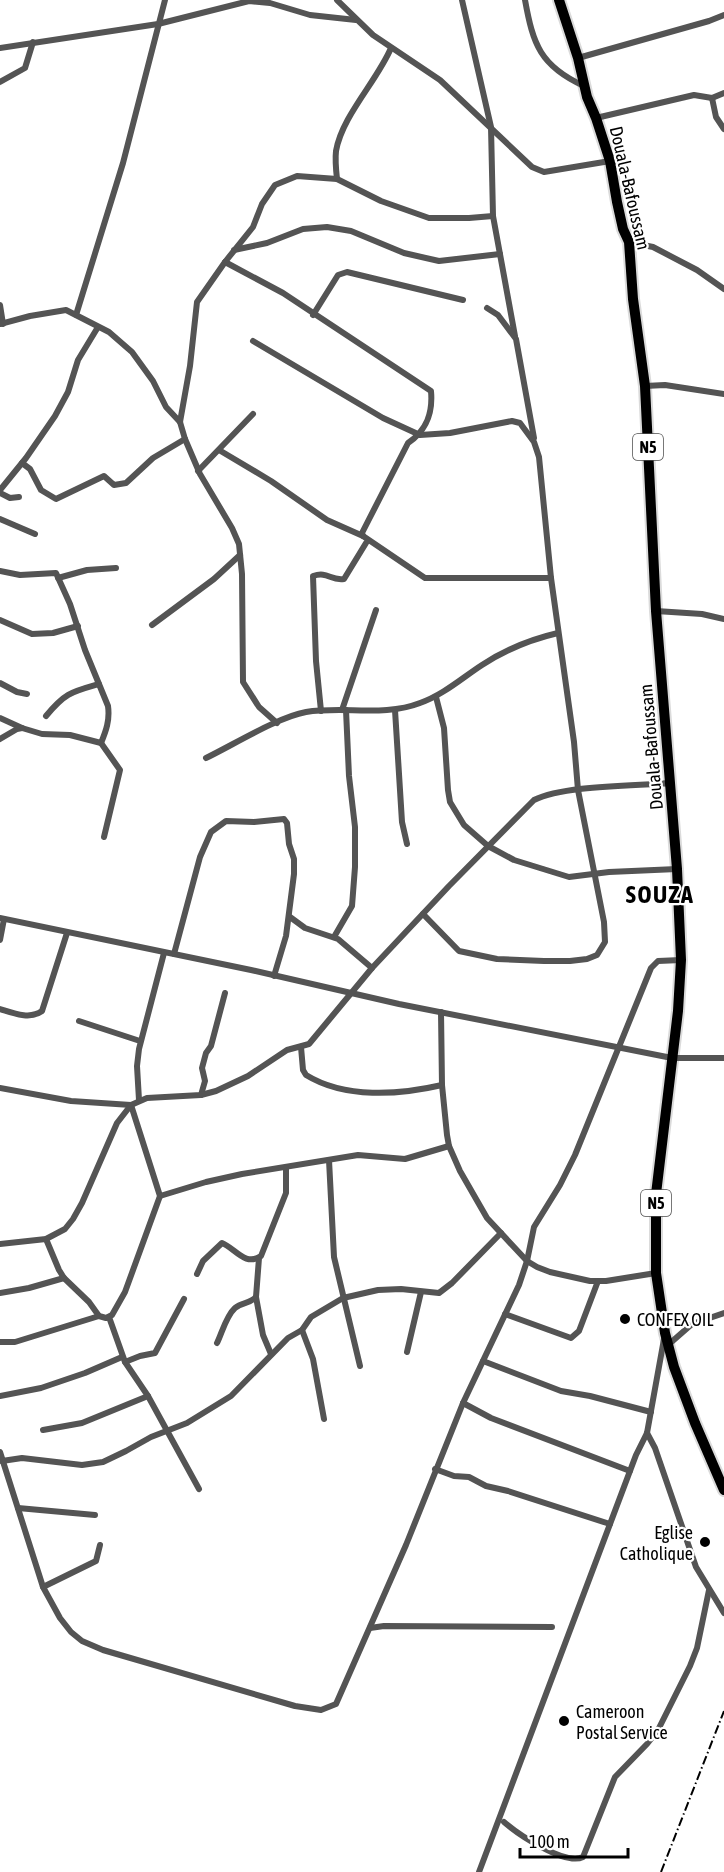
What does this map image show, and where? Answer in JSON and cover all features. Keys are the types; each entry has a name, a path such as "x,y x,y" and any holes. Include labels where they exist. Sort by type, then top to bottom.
{"highway":[{"name":"Douala-Bafoussam","path":"559,0 578,58 584,86 597,118 610,161 623,229 629,242 645,386 656,611 681,960 678,1011 656,1194 656,1273 668,1345 686,1402 724,1490"}],"street":[{"path":"76,315 123,163 165,0"},
{"path":"337,0 373,35 429,71 532,167 539,171 610,161"},
{"path":"423,914 459,951 506,959 570,961 587,959 602,950 605,937 578,790 574,742 551,578 541,474 493,216 491,127 462,0"},
{"path":"525,0 530,29 543,59 567,79 584,86"},
{"path":"0,48 158,24 249,1 270,3 310,15 356,20"},
{"path":"578,58 724,15"},
{"path":"0,82 25,68 33,42"},
{"path":"337,179 336,152 342,132 384,65 391,48"},
{"path":"597,118 694,95 712,98 724,93"},
{"path":"712,98 716,117 724,129"},
{"path":"277,723 259,707 243,682 240,555 232,528 198,471 180,422 190,366 197,302 253,227 262,204 275,185 297,176 337,179 381,201 429,218 493,216"},
{"path":"234,250 267,243 303,229 327,227 351,231 404,253 439,261 500,254"},
{"path":"629,242 653,247 697,270 724,289"},
{"path":"225,262 283,293 431,391 433,407 420,435 408,443 362,533 363,537"},
{"path":"313,315 338,275 347,272 463,300"},
{"path":"0,305 2,324 30,316 66,310 110,332 132,352 166,407 180,422"},
{"path":"487,308 498,315 516,339"},
{"path":"19,497 10,498 0,491 44,434 68,392 78,360 98,327"},
{"path":"253,341 383,418 420,435 450,433 512,421 520,423 534,442"},
{"path":"645,386 665,385 724,394"},
{"path":"198,471 253,414"},
{"path":"21,463 30,469 41,490 56,499 104,476 114,485 126,483 153,458 185,439"},
{"path":"219,450 272,481 327,520 363,537 425,578 551,578"},
{"path":"0,519 35,534"},
{"path":"321,711 313,576 321,573 344,579 366,543"},
{"path":"153,625 214,579 240,555"},
{"path":"58,578 87,570 116,568"},
{"path":"0,571 20,575 56,573 108,706 108,723 101,743"},
{"path":"334,937 352,906 355,867 355,826 344,710 376,610"},
{"path":"656,611 702,614 724,619"},
{"path":"0,620 33,634 53,633 78,626"},
{"path":"206,758 277,723 301,714 344,710 395,710 419,704 436,697 494,658 520,645 558,633"},
{"path":"0,683 17,692 27,694"},
{"path":"46,716 57,702 70,692 99,684"},
{"path":"436,697 444,729 450,802 464,825 488,846 514,861 551,873 573,877 676,868"},
{"path":"395,710 402,822 407,844"},
{"path":"0,718 42,734 70,735 101,743 120,770 104,837"},
{"path":"0,740 22,728"},
{"path":"0,1244 46,1239 65,1229 73,1219 117,1123 131,1105 139,1100 201,1095 229,1086 287,1050 313,1041 372,968 534,800 552,794 578,790 670,783"},
{"path":"174,954 200,857 211,832 226,821 254,822 284,819 287,823 295,867 290,917 274,975"},
{"path":"290,917 305,928 334,937 372,968"},
{"path":"0,940 2,919 620,1048 672,1058 724,1058"},
{"path":"0,1009 27,1015 37,1015 42,1011 67,933"},
{"path":"139,1100 137,1066 140,1041 164,953"},
{"path":"0,1452 43,1587 60,1618 72,1632 90,1645 161,1668 309,1709 321,1710 336,1704 406,1545 463,1403 527,1261 534,1227 560,1185 575,1155 653,965 658,961 681,960"},
{"path":"201,1095 205,1081 202,1068 206,1053 211,1046 225,993"},
{"path":"441,1012 442,1085 449,1146 480,1208 527,1261 537,1268 598,1281 620,1280 656,1273"},
{"path":"79,1021 140,1041"},
{"path":"301,1047 303,1070 306,1075 341,1089 401,1092 442,1085"},
{"path":"0,1088 71,1101 131,1105"},
{"path":"0,1342 15,1342 99,1316 106,1318 114,1312 125,1292 160,1196 131,1105"},
{"path":"160,1196 225,1177 371,1155 405,1159 449,1146"},
{"path":"328,1160 333,1250 360,1366"},
{"path":"197,1274 203,1261 222,1243 248,1259 259,1258 264,1253 287,1188 286,1168"},
{"path":"2,1461 22,1458 93,1465 126,1451 151,1437 187,1423 231,1396 288,1338 302,1330 310,1317 343,1298 378,1290 436,1294 441,1292 501,1233"},
{"path":"46,1239 64,1278 89,1302 99,1316"},
{"path":"259,1258 256,1297 263,1335 271,1354"},
{"path":"0,1293 64,1278"},
{"path":"505,1314 571,1338 579,1330 598,1281"},
{"path":"407,1352 421,1292"},
{"path":"217,1344 235,1308 253,1302 256,1297"},
{"path":"0,1396 50,1385 123,1360 154,1353 184,1299"},
{"path":"668,1345 692,1324 724,1313"},
{"path":"109,1317 123,1360 148,1396 199,1489"},
{"path":"302,1330 313,1359 324,1419"},
{"path":"478,1872 630,1471 647,1433 665,1333"},
{"path":"483,1361 561,1391 651,1412"},
{"path":"43,1430 81,1423 148,1396"},
{"path":"463,1403 491,1418 630,1471"},
{"path":"647,1433 655,1448 690,1551 709,1590 724,1613"},
{"path":"435,1469 454,1476 469,1477 486,1486 610,1524"},
{"path":"18,1508 95,1515"},
{"path":"43,1587 96,1561 100,1545"},
{"path":"504,1822 556,1854 576,1859 583,1857 615,1777 658,1730 690,1666 697,1648 709,1590"},
{"path":"377,1611 384,1626"},
{"path":"370,1628 384,1626 552,1627"}],"railway":[{"path":"661,1872 724,1711"}],"place":[{"name":"CONFEX OIL","path":"625,1319"},
{"name":"Eglise Catholique","path":"705,1542"},
{"name":"Cameroon Postal Service","path":"564,1721"}],"district":[{"name":"SOUZA","path":"660,894"}]}
